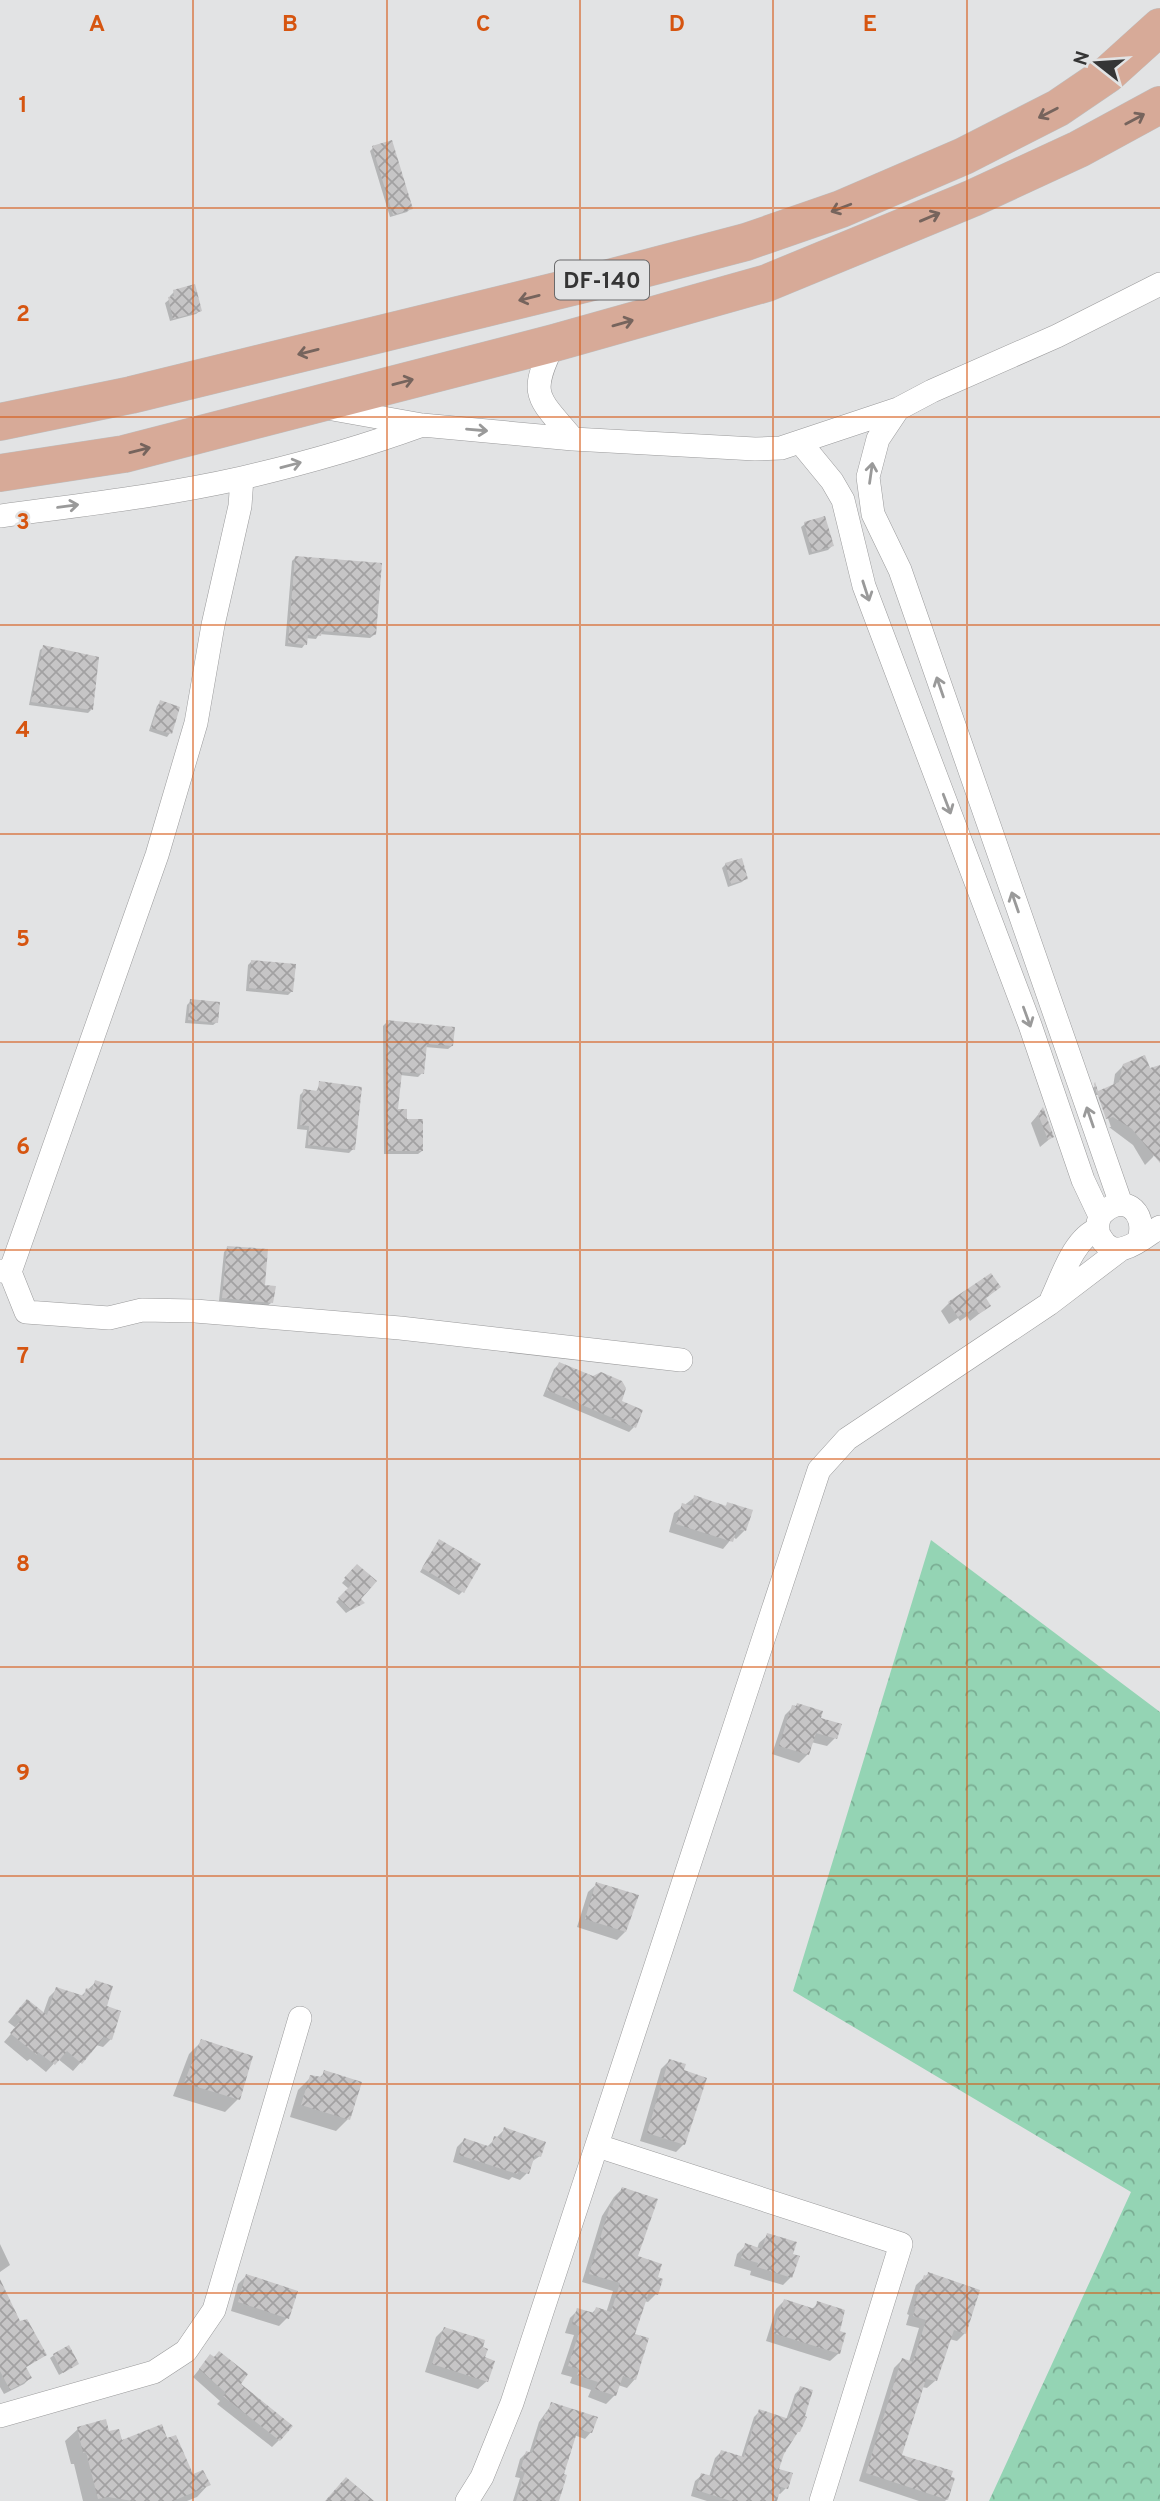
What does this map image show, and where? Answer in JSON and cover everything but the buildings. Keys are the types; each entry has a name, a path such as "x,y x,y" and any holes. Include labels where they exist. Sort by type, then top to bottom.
{"main road":[{"name":"DF-140","path":"0,422 131,395 746,242 841,209 964,156 1046,114 1108,74 1160,27"},
{"name":"DF-140","path":"0,473 124,454 554,343 767,283 973,198 1079,149 1160,105"}],"street":[{"path":"313,405 422,425 573,439 755,449 781,448 898,409 1056,336 1160,284"},
{"path":"554,343 540,371 537,387 544,405 573,439"},
{"path":"898,409 878,439 868,477 873,514 913,608 1103,1153 1140,1226"},
{"path":"0,516 159,494 242,478 368,445 422,425"},
{"path":"800,442 832,481 843,500 864,586 1030,1025 1099,1222 1103,1242 1111,1248 1140,1226"},
{"path":"242,478 240,506 213,625 196,723 157,855 5,1271 26,1312 110,1318 142,1310 195,1311 400,1328 681,1360"},
{"path":"857,553 887,544"},
{"path":"876,619 913,608"},
{"path":"1076,1160 1103,1153"},
{"path":"1049,1304 1077,1247 1113,1205 1140,1226"},
{"path":"467,2501 482,2477 512,2403 819,1470 847,1439 1049,1304 1140,1226"},
{"path":"0,2416 154,2372 186,2351 214,2310 300,2018"},
{"path":"598,2146 901,2244 821,2501"}],"green space":[{"path":"931,1540 1160,1712 1160,2501 989,2501 1131,2192 793,1991"}]}
